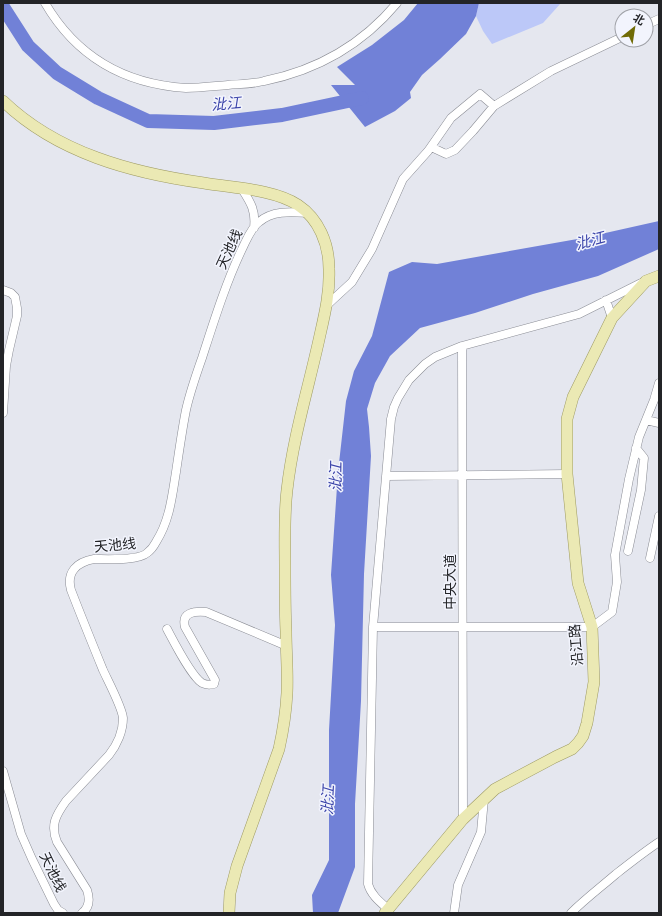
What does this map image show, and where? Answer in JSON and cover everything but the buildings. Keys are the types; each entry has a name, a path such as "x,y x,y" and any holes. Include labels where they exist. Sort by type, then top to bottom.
{"main road":[{"path":"3,101 26,121 50,137 80,152 105,161 130,169 157,175 262,192 286,198 308,213 320,228 326,247 329,270 326,306 294,444 286,493 286,711 279,749 235,871 229,899 229,913"},
{"path":"646,281 659,276"},
{"name":"沿江路","path":"387,911 463,819 495,789 572,749 583,736 587,723 594,682 592,627 578,583 567,474 567,419 573,397 612,318 646,281"}],"street":[{"path":"45,3 51,14 71,38 92,57 112,70 137,80 163,86 188,88 263,82 297,73 341,52 366,34 387,16 397,3"},
{"path":"431,147 446,154 455,150 494,106 551,71 614,41"},
{"path":"326,306 352,282 372,249 403,179 431,147 451,118 480,94 494,106"},
{"path":"242,189 252,206 254,213 254,228"},
{"name":"天池线","path":"82,913 87,909 89,895 88,890 57,842 54,834 55,822 60,809 66,801 113,750 119,736 123,719 69,585 70,575 74,568 87,560 134,558 142,556 150,551 158,539 164,527 170,508 190,393 216,316 240,253 259,222 271,215 285,212 308,213"},
{"path":"387,911 372,895 368,884 372,627 390,419 394,407 409,380 425,364 435,357 462,346 579,314 646,281"},
{"path":"3,290 15,297 18,308 6,366 3,413"},
{"path":"606,300 612,318"},
{"name":"中央大道","path":"462,346 463,819"},
{"path":"372,627 592,627 612,612 617,582 615,555 629,479 639,437 654,400 659,383"},
{"path":"646,420 659,423"},
{"path":"628,551 641,490 644,458 636,448"},
{"path":"386,476 567,474"},
{"path":"650,558 659,516"},
{"path":"167,629 188,667 196,678 207,685 214,684 215,680 185,628 185,619 192,612 206,612 287,646"},
{"name":"天池线","path":"3,771 21,834 54,904 58,910 63,913"},
{"path":"454,913 458,885 480,832 484,799"},
{"path":"571,913 596,890 659,842"}],"shaded area":[{"path":"479,3 561,3 543,23 492,44 483,31 476,16"}],"water":[{"path":"418,3 479,3 476,16 466,34 422,75 410,92 411,98 395,111 365,127 331,85 355,85 337,67 372,45 404,20"},
{"path":"659,221 659,249 598,276 420,328 390,356 375,383 367,409 371,456 364,574 361,701 355,804 355,867 338,913 313,913 312,895 329,860 329,730 335,625 331,575 338,472 346,401 354,371 372,336 389,272 412,262 437,264 583,238"}],"waterway":[{"name":"沘江","path":"3,7 28,46 57,73 98,98 148,121 214,123 282,115 362,98"}]}
